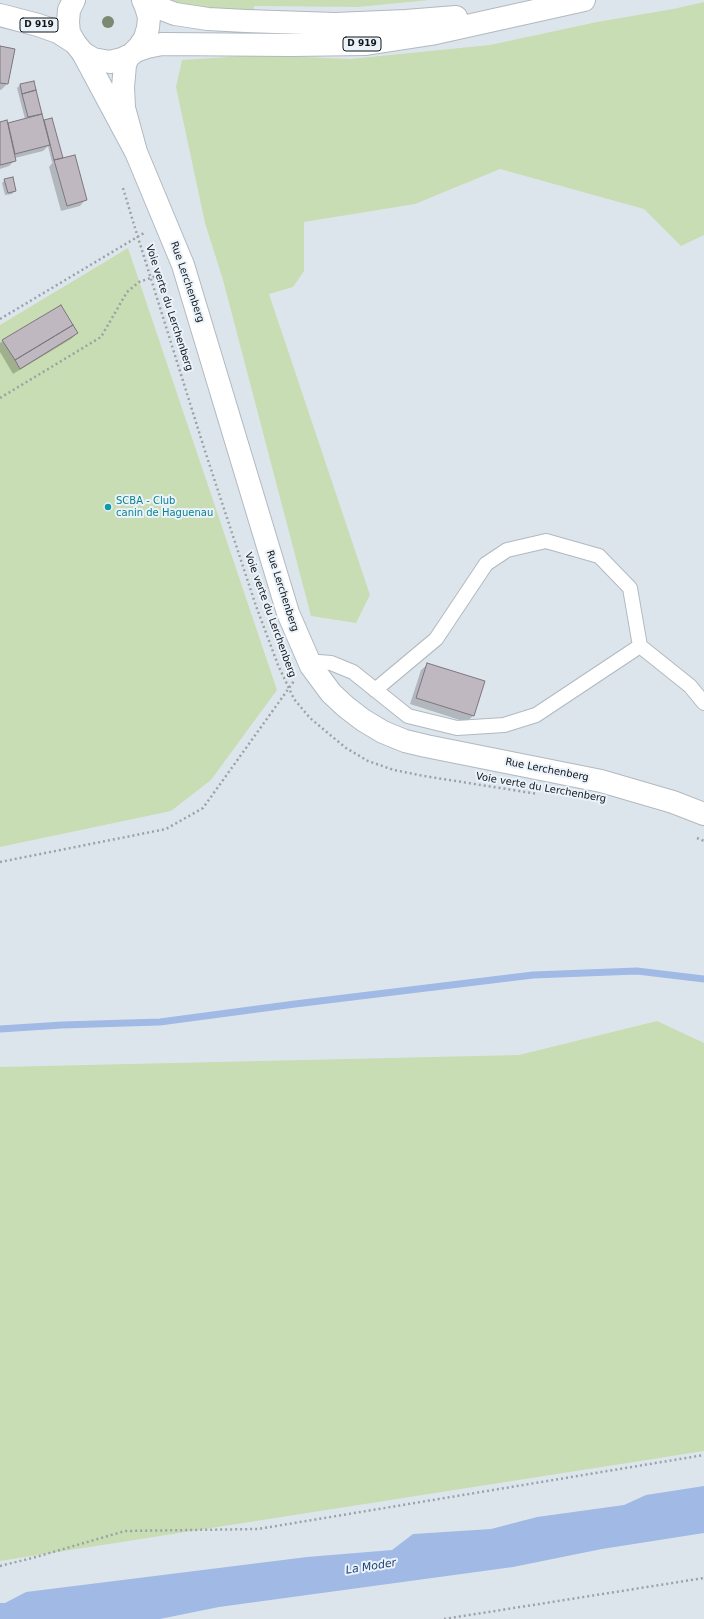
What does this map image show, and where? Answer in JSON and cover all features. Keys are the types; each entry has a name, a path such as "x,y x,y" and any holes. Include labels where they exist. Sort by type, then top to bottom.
{"street":[{"name":"Rue Lerchenberg","path":"74,0 69,10 69,33 79,48 136,152 166,222 183,265 288,613 311,666 331,693 363,720 383,732 405,741 601,781 672,802 704,814"},
{"name":"D 919","path":"144,1 175,14 195,18 334,24 454,17 576,0"},
{"name":"D 919","path":"132,54 147,47 162,44 338,45 390,41 471,26 584,0"},
{"name":"Rue Lerchenberg","path":"136,152 124,108 123,87 125,65 145,38 148,28 148,12 144,1"},
{"name":"D 919","path":"0,15 58,32 79,48"},
{"path":"79,48 93,59 105,61 116,61 132,54"}],"lane":[{"path":"375,690 436,639 486,564 507,550 546,541 599,556 630,588 640,646 690,686 704,703"},
{"path":"311,666 320,662 331,664 353,672 408,716 457,728 504,725 536,715 640,646"}],"path":[{"path":"0,319 137,237 166,222"},
{"name":"Voie verte du Lerchenberg","path":"135,228 253,599 278,665 294,699 310,718 346,748 368,761 394,770 424,776 544,795"},
{"path":"0,398 101,337 127,292 139,282 183,265"},
{"path":"0,862 166,829 203,808 288,688 304,669 311,666"},
{"path":"691,835 704,841"},
{"path":"0,1566 125,1531 258,1529 704,1455"},
{"path":"444,1619 704,1578"}],"green space":[{"path":"156,0 430,0 358,7 254,6 254,19"},
{"path":"704,2 704,235 681,246 644,209 500,169 415,204 304,222 304,271 293,287 269,294 370,595 356,623 311,616 223,280 205,223 176,87 182,60 259,55 350,59 490,45 597,22"},
{"name":"SCBA - Club canin de Haguenau","path":"128,248 277,690 211,780 171,811 0,847 0,325"},
{"path":"657,1021 704,1043 704,1451 0,1561 0,1067 519,1055"}],"water":[{"name":"La Moder","path":"704,1486 704,1533 602,1549 513,1567 219,1607 160,1619 0,1619 0,1603 5,1603 26,1592 307,1557 392,1550 413,1534 491,1529 537,1517 624,1505 646,1495"}],"building":[{"path":"0,46 15,49 8,84 0,83"},
{"path":"34,81 36,90 22,94 20,84"},
{"path":"36,90 42,114 28,117 22,94"},
{"path":"42,114 50,145 15,154 8,123"},
{"path":"52,118 63,158 54,160 44,120"},
{"path":"7,120 16,161 0,165 0,122"},
{"path":"75,155 87,200 67,206 54,160"},
{"path":"13,177 16,191 8,193 4,179"},
{"path":"61,305 73,325 15,360 2,340"},
{"path":"73,325 78,333 20,369 15,360"},
{"path":"427,663 485,681 474,716 416,698"}],"waterway":[{"path":"0,1029 62,1025 160,1022 533,975 637,971 704,979"}],"place":[{"name":"SCBA - Club canin de Haguenau","path":"108,507"}]}
